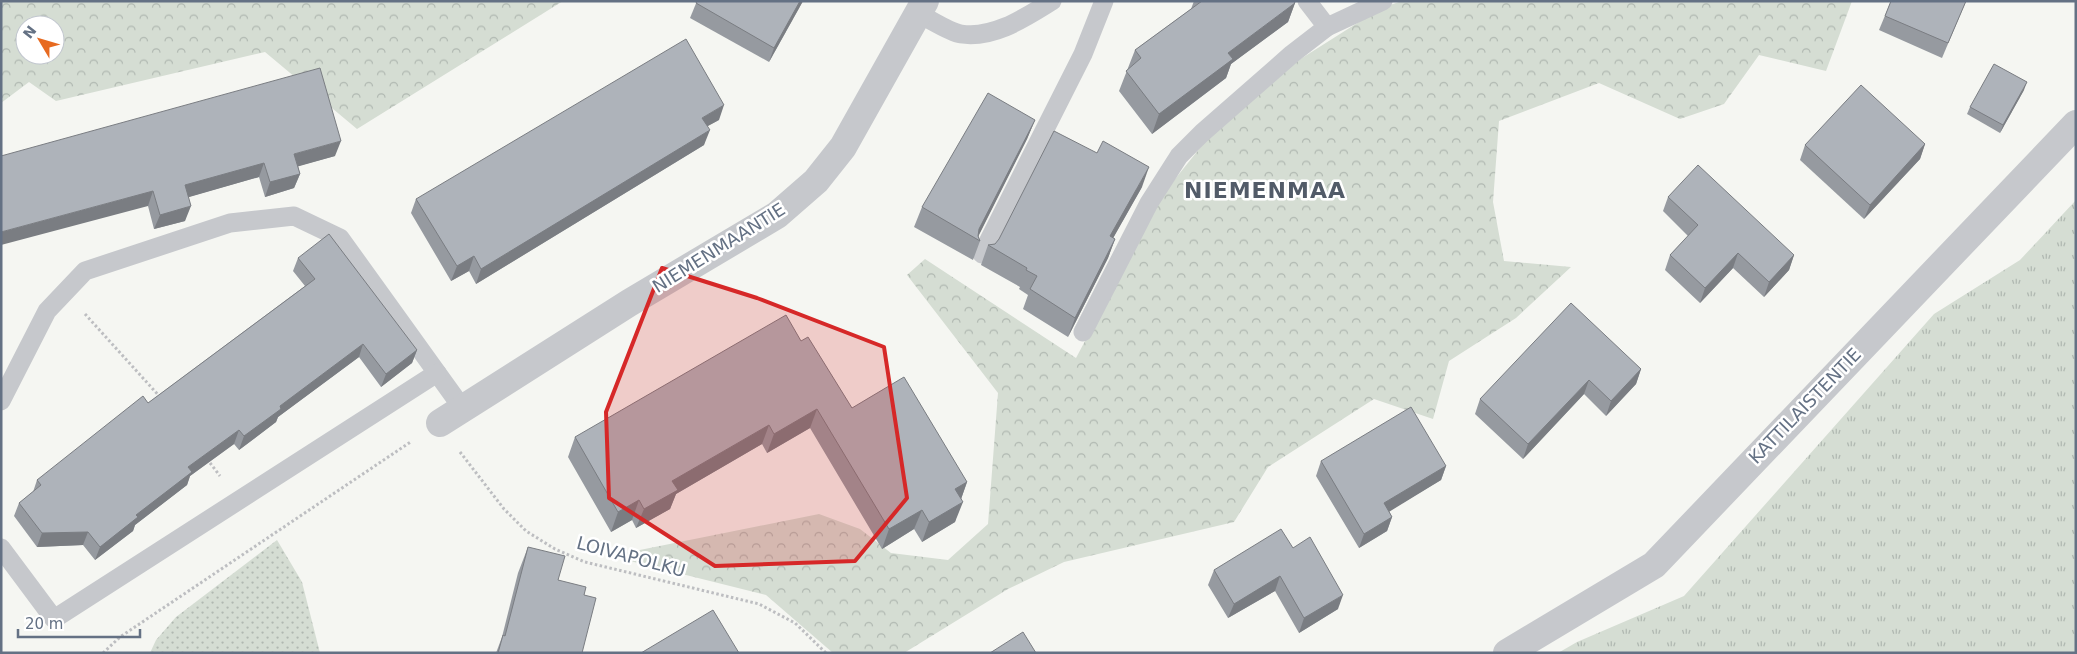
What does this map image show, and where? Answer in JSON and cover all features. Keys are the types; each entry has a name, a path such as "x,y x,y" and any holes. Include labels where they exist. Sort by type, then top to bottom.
{"street":[{"name":"NIEMENMAANTIE","path":"440,423 629,303 777,214 816,181 843,147 922,7"},
{"name":"KATTILAISTENTIE","path":"1507,653 1654,565 2076,124"}],"lane":[{"path":"922,7 961,34 988,33 1017,22 1052,1"},
{"path":"982,254 1084,54 1104,1"},
{"path":"1307,1 1327,26"},
{"path":"1083,332 1149,203 1179,156 1202,132 1327,26 1383,1"},
{"path":"1,401 47,311 85,271 230,223 294,216 340,238 463,408"},
{"path":"1,548 54,619 437,373"}],"path":[{"path":"66,292 163,400"},
{"path":"103,653 120,637 440,423"},
{"name":"LOIVAPOLKU","path":"440,423 469,466 504,509 526,530 555,549 585,562 759,604 795,623 826,653"},
{"path":"204,454 238,500"}],"highlighted area":[{"path":"662,268 757,298 884,347 907,498 855,561 715,566 609,498 606,412"}],"green space":[{"path":"1,1 563,1 357,129 265,52 56,101 29,82 1,103"},
{"path":"1402,1 1852,1 1826,71 1759,55 1724,104 1680,119 1599,83 1499,121 1493,202 1504,261 1571,267 1516,318 1449,361 1433,419 1374,399 1268,467 1234,522 1064,562 1008,589 904,653 833,653 766,595 610,556 819,514 860,529 891,553 948,560 988,524 998,393 907,275 925,259 1076,358 1163,194 1212,133 1291,65 1381,8"},
{"path":"2076,200 2076,653 1558,653 1577,642 1684,596 1934,314 2020,260"},
{"path":"277,540 302,582 320,653 150,653 156,640 176,617"}],"building":[{"path":"697,1 800,1 774,48 696,3"},
{"path":"1202,1 1294,1 1295,3 1228,53 1233,59 1159,114 1126,71 1141,58 1135,50"},
{"path":"1891,1 1966,1 1948,43 1885,16"},
{"path":"686,39 724,105 702,118 710,130 481,269 474,256 457,266 416,199"},
{"path":"1994,64 2027,82 2003,125 1970,107"},
{"path":"320,68 341,141 294,154 300,174 270,182 264,163 185,185 191,206 160,215 153,191 1,232 1,156"},
{"path":"1861,85 1925,144 1870,205 1805,145"},
{"path":"988,93 1035,120 979,229 978,236 980,241 922,207"},
{"path":"1054,131 1097,153 1103,141 1149,167 1110,236 1115,239 1075,318 1030,289 1037,276 988,245 995,244 999,239"},
{"path":"1698,165 1794,255 1769,282 1738,253 1705,288 1670,255 1698,225 1668,197"},
{"path":"329,234 417,350 386,374 363,344 280,406 281,409 244,436 239,430 188,467 192,472 136,515 138,517 100,547 88,532 42,533 19,503 41,485 37,480 143,396 148,403 315,279 298,258"},
{"path":"1571,303 1641,369 1611,401 1589,380 1528,444 1480,399"},
{"path":"786,315 801,341 808,337 852,408 904,377 967,482 955,489 963,502 929,522 922,510 889,529 817,409 774,434 769,425 672,481 678,490 644,509 639,500 618,512 575,437"},
{"path":"1411,407 1446,466 1384,503 1392,517 1364,534 1321,461"},
{"path":"1281,529 1293,548 1310,537 1343,595 1304,618 1280,576 1234,604 1214,570"},
{"path":"528,547 565,556 558,580 586,587 584,595 596,598 582,653 498,653 503,635 505,636"},
{"path":"713,610 739,653 641,653"},
{"path":"1023,632 1036,653 990,653"}],"district":[{"name":"NIEMENMAA","path":"1265,190"}]}
